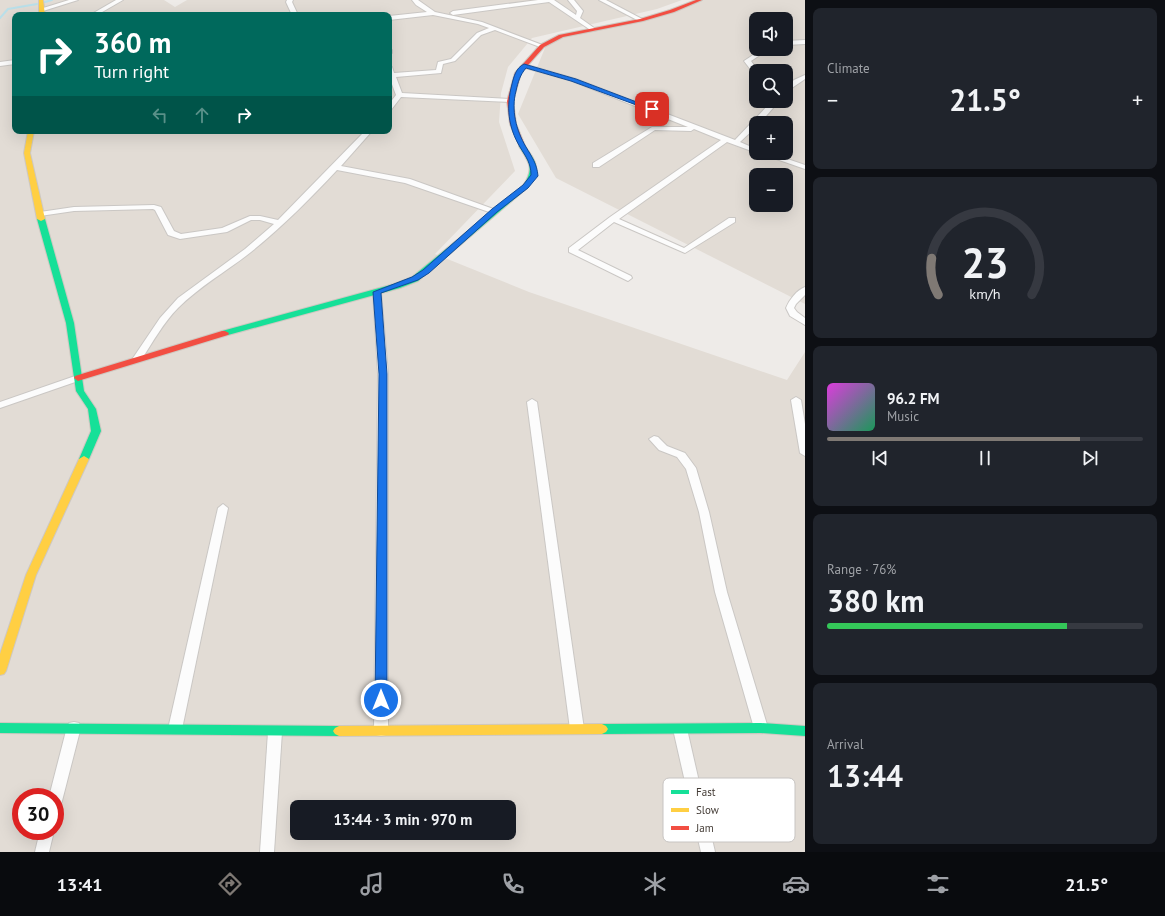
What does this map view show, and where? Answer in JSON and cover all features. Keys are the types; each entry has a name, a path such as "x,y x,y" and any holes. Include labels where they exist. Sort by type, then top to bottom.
{"street":[{"path":"42,8 75,0"},
{"path":"98,12 120,0"},
{"path":"290,0 288,2 293,12"},
{"path":"415,0 418,4 433,13"},
{"path":"445,14 550,0 594,30"},
{"path":"571,0 580,11 577,18"},
{"path":"602,0 641,20"},
{"path":"0,405 138,358 376,292 415,279 525,186 534,176 534,165 522,146 513,124 510,101 518,73 542,46 555,38 641,20 672,11 700,0"},
{"path":"392,18 433,13 445,14 496,28 542,46"},
{"path":"399,95 392,75 439,72 440,63 453,60 479,34 496,28"},
{"path":"793,43 805,42"},
{"path":"749,64 747,61 755,56"},
{"path":"0,64 12,62"},
{"path":"524,66 581,83 652,109 749,149"},
{"path":"793,84 805,77"},
{"path":"399,95 510,101"},
{"path":"392,105 399,95"},
{"path":"762,116 770,108"},
{"path":"596,166 654,128 703,131"},
{"path":"735,144 749,130"},
{"path":"0,671 31,575 94,438 95,420 92,409 80,391 70,323 62,289 40,214 27,153 30,134"},
{"path":"138,358 169,312 182,299 237,260 280,223 366,134"},
{"path":"628,278 572,250 613,219 726,140"},
{"path":"784,160 805,167"},
{"path":"335,167 407,181 495,211"},
{"path":"40,214 74,209 154,207 158,208 171,234 180,237 224,230 250,218 260,218 280,223"},
{"path":"613,219 685,251 732,220"},
{"path":"805,290 792,303 790,308 793,314 805,322"},
{"path":"376,292 383,374 381,731"},
{"path":"796,400 805,453"},
{"path":"532,402 577,729"},
{"path":"654,439 664,448 681,455 691,468 704,512 721,592 761,728"},
{"path":"175,729 223,508"},
{"path":"0,728 74,727 275,732 761,728 805,730"},
{"path":"58,788 74,727"},
{"path":"680,729 691,778"},
{"path":"268,852 275,732"},
{"path":"42,852 45,840"},
{"path":"706,842 708,852"}],"shaded area":[{"path":"0,0 164,0 175,7 187,0 682,0 657,9 532,38 508,67 501,93 499,122 515,171 435,254 529,292 787,380 805,352 805,852 0,852"},
{"path":"699,0 805,0 805,304 556,178 518,114 547,43 567,34 668,12"}],"waterway":[{"path":"45,2 52,0"},
{"path":"0,18 8,9 37,4"}],"traffic: fast":[{"path":"225,333 397,286 415,279 525,187 530,181 533,175 534,166 522,146"},
{"path":"41,219 70,323 80,391 92,409 96,431 84,459"},
{"path":"0,728 339,731"},
{"path":"602,729 761,728 805,731"}],"traffic: slow":[{"path":"41,0 42,12"},
{"path":"30,134 27,153 41,219"},
{"path":"0,671 31,575 84,459"},
{"path":"339,731 602,729"}],"traffic: jam":[{"path":"522,146 513,124 510,101 518,73 542,46 561,36 641,20 672,11 700,0"},
{"path":"78,378 225,333"}],"route":[{"path":"381,700 383,374 380,357 380,318 376,292 415,279 426,271 525,186 534,176 534,165 522,146 513,124 510,101 513,86 518,73 524,66 574,80 652,109"}]}
